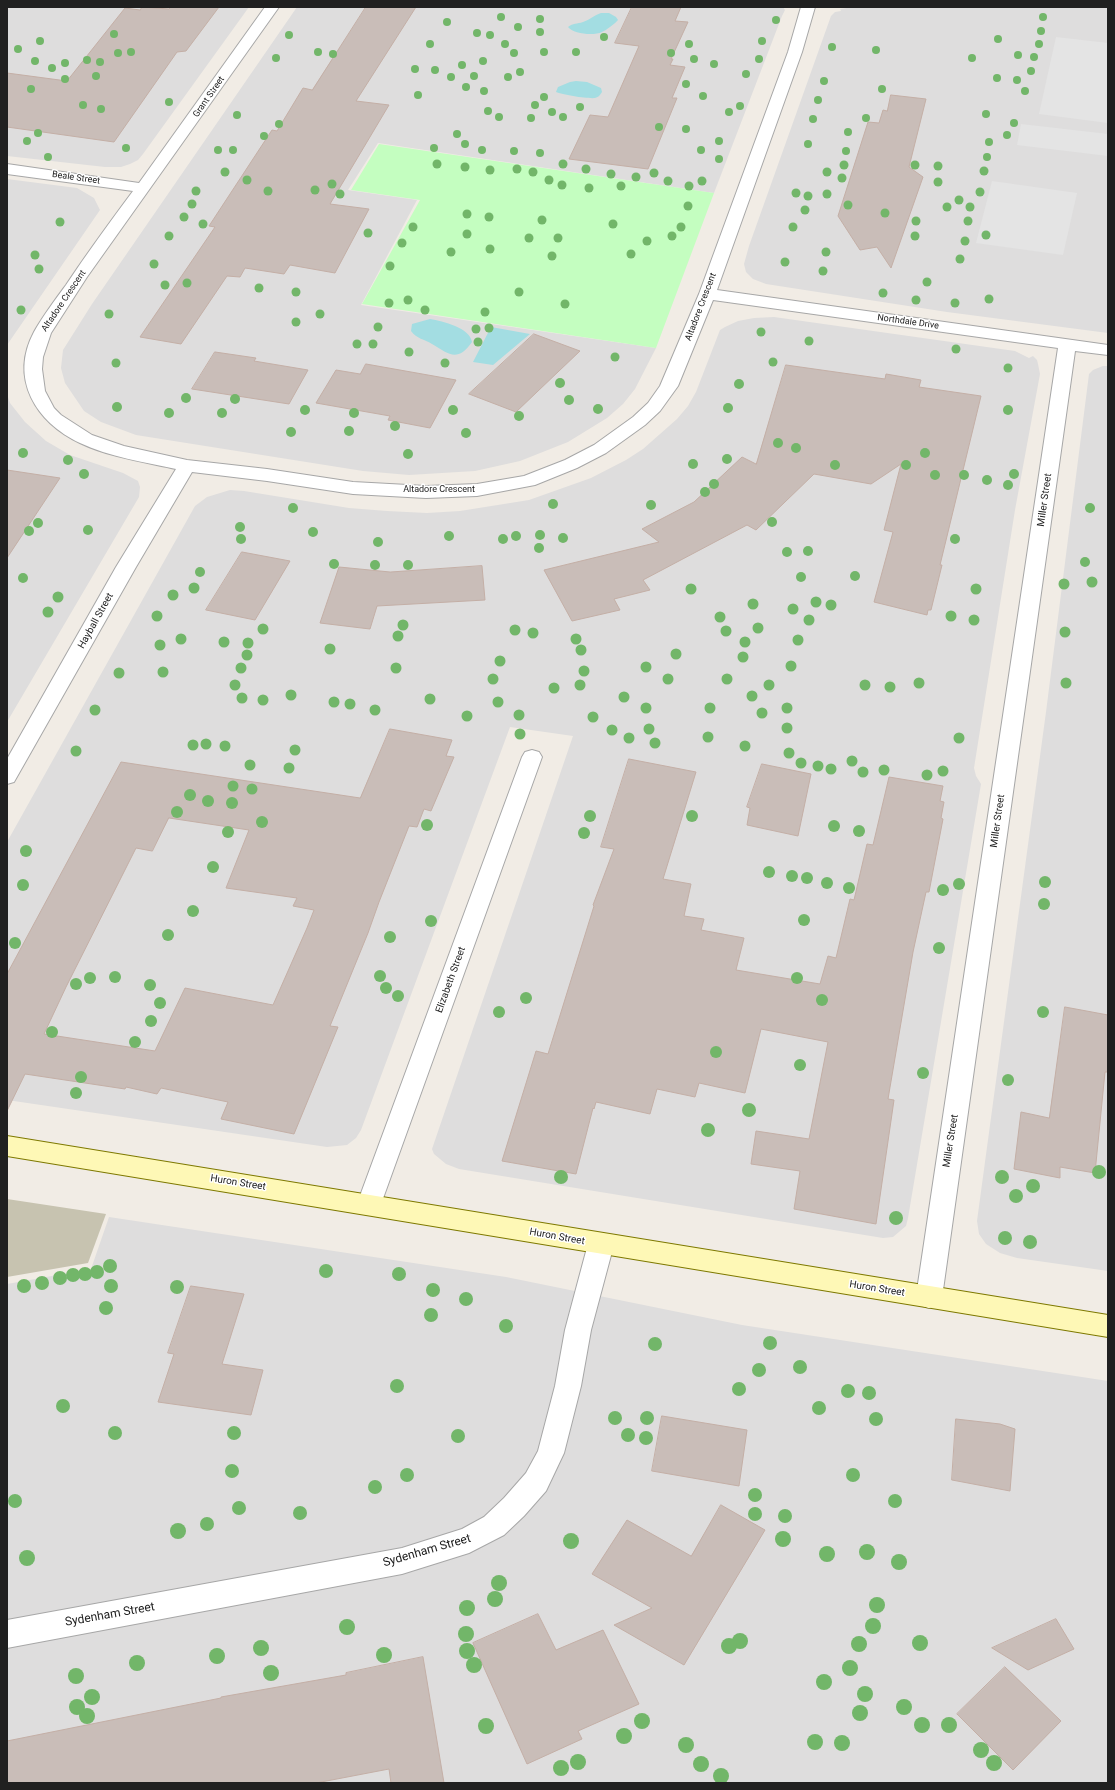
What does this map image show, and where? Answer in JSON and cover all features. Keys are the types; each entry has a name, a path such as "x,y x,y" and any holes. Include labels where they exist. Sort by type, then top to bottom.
{"main road":[{"name":"Huron Street","path":"7,1146 1108,1326"}],"street":[{"name":"Grant Street","path":"144,188 272,7"},
{"name":"Altadore Crescent","path":"144,188 80,276 42,333 34,357 33,369 36,391 46,410 55,419 86,439 119,450 186,466 267,475 353,488 426,492 477,490 528,481 571,464 600,449 639,421 654,407 669,386 708,294 753,164 795,52 808,7"},
{"name":"Beale Street","path":"7,169 144,188"},
{"name":"Northdale Drive","path":"708,294 1108,350"},
{"name":"Miller Street","path":"929,1297 1067,345"},
{"name":"Hayball Street","path":"7,777 126,567 186,466"},
{"name":"Elizabeth Street","path":"369,1204 532,757"},
{"name":"Sydenham Street","path":"7,1634 402,1561 469,1540 494,1526 514,1507 536,1482 551,1453 568,1386 578,1330 601,1244"}],"shaded area":[{"path":"7,7 249,7 138,160 121,167 105,167 7,156"},
{"path":"297,7 783,7 785,10 714,193 378,143 348,190 417,200 361,305 656,348 635,389 623,404 607,418 568,442 520,461 475,471 409,475 363,471 136,435 101,422 84,411 65,383 61,368 63,350 92,304"},
{"path":"853,7 1108,7 1108,333 947,312 766,284 753,279 746,272 744,264 749,246 831,16 835,12 841,11 840,9"},
{"path":"1056,37 1108,43 1108,123 1039,114"},
{"path":"1021,124 1108,134 1108,156 1017,145"},
{"path":"7,179 77,188 94,198 100,210 7,345"},
{"path":"992,181 1077,193 1063,255 976,243"},
{"path":"774,317 1015,351 1029,358 1033,356 1037,360 1040,374 1015,510 974,768 976,776 981,784 906,1226 893,1237 883,1238 459,1169 446,1164 434,1154 432,1149 573,736 510,727 361,1130 356,1138 347,1145 327,1147 7,1100 7,842 195,506 207,497 230,490 349,508 427,513 460,511 529,500 591,478 626,460 643,449 677,419 688,406 696,392 720,330 738,321 754,318"},
{"path":"1103,366 1108,366 1108,1271 1017,1258 1000,1253 986,1244 979,1234 977,1221 1046,712 1089,374 1093,370"},
{"path":"7,394 10,403 25,422 46,441 70,455 123,473 138,481 140,487 139,497 7,722"},
{"path":"7,1199 106,1214 88,1263 7,1277"},
{"path":"109,1217 506,1277 742,1325 1108,1381 1108,1783 7,1783 7,1284 91,1269"}],"green space":[{"path":"379,144 714,193 656,348 362,304 420,200 351,190"}],"water":[{"path":"601,13 609,13 618,20 603,31 594,34 579,33 568,27 573,24 581,23"},
{"path":"576,81 587,82 601,88 602,92 598,97 592,98 556,92 558,87"},
{"path":"430,319 442,321 461,329 470,337 472,342 462,353 453,355 413,334 411,331 412,324"},
{"path":"491,327 530,334 493,365 473,362"}],"building":[{"path":"142,7 169,9 171,7 219,7 186,51 177,52 114,142 7,127 7,73 67,81 125,8 140,10"},
{"path":"366,7 416,7 356,101 389,105 330,204 369,209 335,273 290,265 284,274 245,268 240,277 227,276 181,344 140,337 215,227 209,226 272,130 277,131 303,88 312,90"},
{"path":"632,7 681,7 675,21 688,22 671,59 673,59 670,65 685,67 672,98 677,98 648,169 569,159 590,115 608,117 639,46 615,43"},
{"path":"891,95 926,99 909,167 923,177 891,268 877,247 860,250 838,216 868,122 879,123 883,110 887,111"},
{"path":"534,334 580,351 516,412 469,394"},
{"path":"215,352 256,358 254,361 308,370 289,404 192,389"},
{"path":"366,364 456,380 430,428 388,420 390,416 316,403 336,370 360,374"},
{"path":"786,365 885,379 886,374 921,380 919,387 981,396 940,565 942,565 931,610 928,610 927,615 874,602 893,532 884,530 901,464 871,484 814,474 756,530 747,525 643,580 650,590 614,599 620,610 572,621 544,570 659,542 642,529 694,502 742,457 756,464"},
{"path":"7,470 60,478 7,558"},
{"path":"242,552 290,561 255,620 206,610"},
{"path":"482,566 485,600 377,606 370,629 320,623 339,567 390,572"},
{"path":"390,729 452,740 446,756 454,757 431,811 424,809 417,827 409,826 330,1026 338,1027 294,1134 221,1119 228,1102 161,1088 157,1094 126,1087 125,1089 25,1074 7,1111 7,974 121,762 360,798","holes":["169,818 249,830 226,888 297,898 293,906 314,910 273,1005 185,988 155,1051 44,1034 136,848 152,851"]},
{"path":"629,759 696,772 663,879 691,884 684,916 704,919 701,930 744,938 736,970 820,984 828,956 836,958 850,899 854,900 867,844 873,845 889,777 943,786 940,801 944,802 941,818 943,819 929,892 926,892 913,952 888,1099 894,1100 876,1224 794,1209 800,1171 751,1164 756,1131 809,1139 828,1042 761,1029 745,1093 699,1083 695,1097 657,1089 650,1114 596,1102 594,1109 593,1108 576,1174 502,1161 536,1051 548,1054 594,906 593,905 614,849 601,847"},
{"path":"762,764 811,774 798,836 747,825 750,808 747,807"},
{"path":"1065,1007 1108,1015 1108,1072 1105,1072 1095,1173 1060,1167 1060,1178 1014,1169 1021,1112 1049,1118"},
{"path":"191,1286 244,1294 222,1364 263,1370 251,1415 158,1402 174,1354 168,1353"},
{"path":"662,1416 747,1430 739,1486 652,1471"},
{"path":"956,1419 1000,1424 1015,1429 1010,1491 952,1480"},
{"path":"721,1505 765,1530 684,1665 614,1625 652,1608 592,1574 627,1520 691,1556"},
{"path":"538,1614 556,1650 603,1630 639,1704 578,1731 582,1739 527,1764 473,1643"},
{"path":"1056,1619 1074,1649 1028,1670 992,1648"},
{"path":"423,1657 444,1783 391,1783 389,1769 316,1783 7,1783 7,1741 221,1697 346,1675 346,1673"},
{"path":"1005,1667 1061,1721 1013,1770 957,1714"}]}
